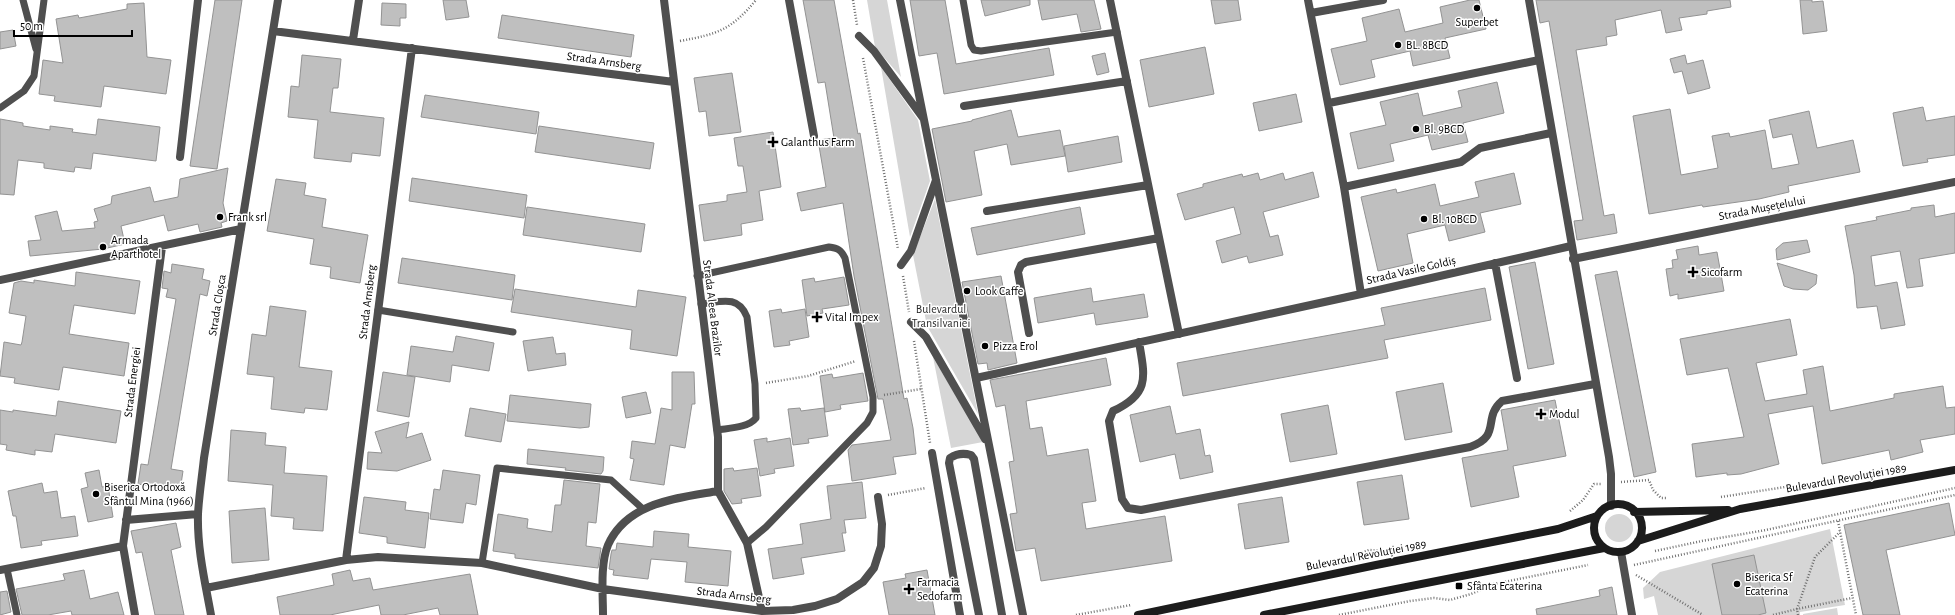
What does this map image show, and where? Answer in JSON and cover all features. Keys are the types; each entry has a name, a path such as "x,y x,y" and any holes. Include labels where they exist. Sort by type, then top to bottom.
{"main road":[{"name":"Bulevardul Revoluției 1989","path":"1638,541 1740,509 1955,470"},
{"path":"1264,615 1604,548 1615,552 1621,552 1628,550 1638,541 1641,533 1639,518 1634,512 1624,506 1611,506 1606,508 1597,516 1595,522 1595,536 1604,548"},
{"name":"Bulevardul Revoluției 1989","path":"1634,512 1740,509"},
{"name":"Bulevardul Revoluției 1989","path":"1138,615 1376,565 1558,529 1597,516"}],"street":[{"path":"180,157 198,0"},
{"name":"Strada Cloșca","path":"211,615 201,560 198,514 204,458 278,0"},
{"path":"353,40 358,0"},
{"name":"Strada Aleea Brazilor","path":"664,0 700,304 717,430 718,491 747,543 762,611"},
{"path":"789,0 814,136"},
{"path":"900,0 1023,615"},
{"path":"1110,0 1179,334"},
{"name":"Strada Vasile Goldiș","path":"1308,0 1344,187 1361,294 1571,246"},
{"path":"1311,13 1382,0"},
{"path":"1529,0 1611,474 1611,506"},
{"name":"Strada Arnsberg","path":"273,31 674,82"},
{"path":"859,36 874,51 924,120"},
{"name":"Strada Arnsberg","path":"346,560 412,48"},
{"path":"1329,104 1539,60"},
{"path":"964,106 1127,81"},
{"path":"1344,187 1461,162 1480,148 1551,133"},
{"path":"901,265 911,251 936,179"},
{"name":"Strada Mușețelului","path":"1573,258 1955,182"},
{"path":"987,211 1148,185"},
{"path":"0,280 241,230"},
{"path":"1029,333 1018,272 1021,265 1026,262 1159,238"},
{"name":"Strada Energiei","path":"135,615 123,546 162,247"},
{"path":"1495,263 1517,378"},
{"path":"976,378 1361,294"},
{"path":"910,322 926,337 990,446"},
{"path":"1139,342 1144,376 1142,388 1126,405 1112,411 1109,421 1122,499 1128,508 1142,510 1470,447 1480,444 1488,436 1495,407 1502,401 1595,384"},
{"path":"932,453 960,615"},
{"path":"979,615 949,463 950,458 953,456 966,453 971,455 974,459 1002,615"},
{"path":"603,615 602,589 608,545 628,518 644,508 674,499 718,491"},
{"name":"Strada Arnsberg","path":"206,588 346,560 378,557 482,563 602,589 776,612 815,606 837,599 863,582 874,568 881,546 882,524 878,497"},
{"path":"126,520 198,514"},
{"path":"4,569 123,546"},
{"path":"1621,552 1632,615"}],"lane":[{"path":"23,0 37,53"},
{"path":"0,108 24,91 34,76 44,0"},
{"path":"963,0 971,45 974,50 981,51 1117,32"},
{"path":"697,276 829,247 836,247 842,252 845,258 873,396 873,412 867,423 766,527 747,543"},
{"path":"700,304 728,301 738,303 744,308 747,317 755,384 756,418 752,423 717,430"},
{"path":"378,310 513,332"},
{"path":"482,563 497,468 611,480 644,508"},
{"path":"4,569 17,615"}],"path":[{"path":"670,44 712,35 730,27 756,0"},
{"path":"853,0 901,265 932,453"},
{"path":"755,384 808,376 865,357"},
{"path":"873,396 921,389"},
{"path":"878,497 938,486"},
{"path":"1655,551 1766,530 1955,488"},
{"path":"1624,567 1955,495"},
{"path":"1838,521 1856,615"},
{"path":"1798,615 1797,608 1815,557 1840,532"},
{"path":"1339,615 1410,601 1434,598 1450,600 1471,594 1494,584 1588,565"},
{"path":"1624,567 1703,615"},
{"path":"1773,615 1797,608 1852,598"}],"green space":[{"path":"867,0 887,0 901,77 875,47"},
{"path":"881,67 918,120 930,181 910,237"},
{"name":"Bulevardul Transilvaniei","path":"935,199 978,414 927,326 913,255"},
{"name":"Bulevardul Transilvaniei","path":"933,357 983,442 951,448"},
{"path":"1619,514 1629,518 1633,528 1629,538 1619,542 1609,538 1605,528 1609,518"},
{"path":"1830,529 1845,605 1800,612 1800,615 1658,615 1654,596 1644,599 1643,588 1660,572"},
{"path":"1837,608 1838,615 1803,615 1803,614"}],"building":[{"path":"215,0 242,0 217,169 190,166"},
{"path":"443,0 466,0 469,17 446,20"},
{"path":"803,0 834,0 858,134 860,133 904,399 907,398 916,454 893,457 896,474 852,481 848,450 852,445 891,440 883,399 878,399 854,276 843,203 801,211 797,193 826,187 818,140 834,138 825,82 818,83"},
{"path":"910,0 945,0 956,64 1049,48 1054,75 944,94 937,53 919,56"},
{"path":"981,0 1030,0 1030,5 985,16"},
{"path":"1038,0 1094,0 1101,29 1081,32 1077,14 1042,20"},
{"path":"1211,0 1238,0 1241,20 1215,24"},
{"name":"BL. 8BCD","path":"1470,0 1479,0 1486,29 1445,38 1450,58 1413,66 1410,51 1371,60 1375,77 1340,85 1331,49 1367,41 1362,18 1399,9 1405,32 1443,23 1440,7"},
{"path":"1536,0 1730,0 1731,7 1707,11 1707,14 1679,18 1682,30 1666,33 1661,10 1615,20 1617,35 1606,37 1607,45 1576,50 1604,216 1614,214 1617,233 1577,240 1574,221 1583,220 1549,21 1540,23"},
{"path":"1800,0 1812,0 1812,2 1823,1 1827,31 1803,34"},
{"path":"144,3 147,57 171,60 166,94 104,86 101,107 54,101 55,96 39,94 43,60 63,63 56,19 78,15 79,18 127,9 127,4"},
{"path":"382,3 406,4 406,18 400,18 400,26 381,25"},
{"path":"502,15 634,35 631,57 498,38"},
{"path":"13,30 16,46 0,49 0,32"},
{"path":"1205,47 1214,94 1149,107 1140,60"},
{"path":"1105,53 1109,72 1097,75 1092,56"},
{"path":"302,55 341,59 338,88 333,88 330,112 384,118 380,156 352,153 351,162 314,158 318,120 288,117 291,86 299,87"},
{"path":"1685,55 1687,64 1703,60 1710,88 1688,94 1682,71 1674,73 1670,59"},
{"path":"732,73 741,132 709,136 706,111 699,112 694,78"},
{"name":"Bl. 9BCD","path":"1497,82 1504,113 1463,123 1468,142 1432,150 1428,135 1390,144 1394,161 1358,169 1350,133 1386,125 1380,102 1418,93 1423,116 1462,107 1458,91"},
{"path":"1296,94 1302,122 1259,131 1253,103"},
{"path":"425,95 539,112 536,134 421,117"},
{"path":"1923,107 1926,121 1955,116 1955,155 1927,159 1928,162 1903,166 1893,113"},
{"path":"1670,109 1681,175 1718,168 1712,136 1729,133 1730,137 1765,130 1772,169 1799,164 1792,134 1773,138 1769,120 1809,111 1817,148 1853,140 1860,172 1788,186 1789,192 1759,199 1703,207 1702,205 1649,214 1633,116"},
{"path":"1011,110 1018,137 1060,130 1065,156 1011,165 1007,144 974,151 982,195 946,202 932,129 972,121"},
{"path":"0,119 23,123 23,126 50,130 50,126 73,129 72,132 96,135 98,119 160,127 156,161 93,153 91,169 75,167 74,172 44,168 44,163 18,160 14,195 0,194"},
{"path":"539,126 654,143 650,169 535,152"},
{"path":"773,132 781,187 759,191 763,220 741,224 742,235 704,241 699,205 727,201 727,195 747,192 743,166 738,166 734,138"},
{"path":"1118,136 1122,162 1068,172 1064,146"},
{"path":"228,168 223,203 227,221 221,223 222,227 200,232 198,224 168,231 164,215 121,226 125,244 103,249 30,256 28,241 41,240 35,216 57,211 62,231 95,228 94,222 98,221 94,209 111,204 112,196 150,187 154,202 178,197 180,179"},
{"path":"1313,172 1319,197 1263,212 1270,237 1278,235 1283,255 1249,263 1247,256 1222,263 1216,241 1241,234 1234,207 1185,220 1177,194 1203,187 1203,184 1242,174 1243,177 1258,173 1260,180 1283,173 1285,180"},
{"name":"Bl. 10BCD","path":"1514,173 1521,204 1480,213 1485,232 1449,241 1445,225 1407,234 1413,263 1378,271 1361,197 1396,189 1397,193 1435,184 1440,206 1479,197 1475,182"},
{"path":"412,178 527,195 524,218 409,201"},
{"path":"276,179 306,183 304,195 326,199 322,227 368,235 360,283 330,278 331,267 310,264 314,239 267,231"},
{"path":"1934,205 1935,217 1955,213 1955,253 1919,259 1923,286 1907,288 1900,251 1871,256 1875,286 1897,282 1905,325 1881,329 1877,306 1857,308 1854,275 1845,226 1877,220 1876,217 1911,210 1911,208"},
{"path":"527,207 645,224 641,252 523,235"},
{"path":"1080,207 1085,234 977,255 971,228"},
{"path":"1807,240 1810,252 1777,260 1776,249 1783,243"},
{"path":"1698,246 1699,255 1717,252 1724,291 1678,299 1678,294 1670,296 1666,269 1673,268 1672,260 1678,259 1676,250"},
{"path":"402,258 515,275 512,300 398,283"},
{"path":"1535,262 1554,364 1528,369 1509,267"},
{"path":"1777,263 1817,275 1816,284 1808,290 1793,289 1784,286"},
{"path":"172,264 204,269 202,279 210,281 207,296 200,294 171,469 183,471 180,491 138,484 141,464 148,465 176,299 166,297 168,289 162,288 164,271 171,273"},
{"path":"1617,271 1656,472 1634,477 1595,275"},
{"path":"76,272 140,281 135,314 74,305 69,334 129,343 124,376 63,367 59,390 14,383 15,378 0,376 4,342 21,345 26,316 9,313 14,283 21,281 34,283 34,280 75,286"},
{"path":"1001,276 1017,363 988,370 987,363 978,364 962,282"},
{"path":"844,277 849,305 822,309 823,313 807,316 802,280 814,278 815,282"},
{"path":"1091,288 1093,302 1144,294 1148,317 1096,325 1094,313 1038,323 1034,298"},
{"path":"1485,288 1491,320 1384,340 1388,358 1183,396 1177,363 1385,325 1381,308"},
{"path":"515,289 636,307 638,290 686,297 677,356 630,349 632,330 511,312"},
{"path":"270,306 306,311 299,367 332,371 327,410 305,408 304,413 271,409 274,377 247,374 252,334 266,336"},
{"path":"781,309 782,313 805,309 809,337 789,341 790,345 774,347 769,311"},
{"path":"1790,319 1797,355 1756,363 1765,401 1807,394 1803,370 1823,366 1830,411 1894,398 1894,394 1943,386 1946,408 1955,407 1955,434 1920,440 1923,452 1891,460 1889,450 1822,464 1813,406 1768,414 1779,464 1741,474 1727,475 1727,473 1696,477 1692,444 1744,437 1728,368 1687,375 1680,339"},
{"path":"456,336 494,343 489,371 452,365 450,382 407,375 411,346 453,352"},
{"path":"553,337 556,354 565,353 566,365 528,371 523,341"},
{"path":"1106,358 1111,385 1026,401 1030,429 1042,427 1047,456 1088,449 1096,501 1082,503 1086,529 1165,516 1172,561 1041,581 1035,548 1016,551 1010,514 1017,513 1009,462 1014,461 1005,405 996,407 990,380"},
{"path":"383,372 415,377 409,417 377,411"},
{"path":"672,372 694,372 695,404 692,404 685,448 670,445 664,485 630,480 634,459 630,458 632,441 655,444 661,408 672,410"},
{"path":"863,373 868,401 840,405 841,409 825,412 820,376 832,374 833,378"},
{"path":"1443,383 1452,432 1405,440 1396,392"},
{"path":"646,392 651,413 626,418 622,397"},
{"path":"510,395 591,404 589,427 580,428 507,421"},
{"path":"1555,400 1566,456 1513,466 1519,497 1471,507 1462,458 1508,450 1501,410"},
{"path":"58,401 121,411 116,443 55,434 52,452 35,450 35,455 6,450 7,445 0,444 0,410 13,412 13,410 56,416"},
{"path":"1328,405 1337,454 1290,462 1281,414"},
{"path":"1170,406 1176,434 1200,429 1205,456 1210,455 1213,472 1180,479 1175,454 1140,462 1130,415"},
{"path":"470,408 506,414 501,442 465,436"},
{"path":"800,408 801,411 824,408 828,436 808,439 809,443 793,445 788,409"},
{"path":"409,422 406,438 422,433 431,460 397,471 367,469 368,452 382,453 375,432"},
{"path":"231,430 266,433 265,445 286,447 284,473 327,476 323,531 293,529 294,518 271,516 273,485 228,481"},
{"path":"767,438 767,442 790,438 794,466 774,469 775,473 760,476 754,440"},
{"path":"528,449 604,457 603,471 601,474 565,470 566,468 527,464"},
{"path":"733,468 734,471 757,468 761,496 741,499 742,503 732,504 724,491 724,469"},
{"name":"Biserica Ortodoxă Sfântul Mina (1966)","path":"99,470 102,487 108,486 113,517 88,522 81,489 88,487 85,473"},
{"path":"443,470 480,475 476,505 466,503 463,523 430,519 434,489 440,490"},
{"path":"1402,475 1409,519 1364,525 1357,482"},
{"path":"564,480 600,484 596,523 588,522 586,546 601,548 598,568 515,558 515,554 493,551 498,514 528,519 527,528 552,532 555,505 561,505"},
{"path":"862,482 866,518 844,520 846,533 842,533 845,551 801,558 804,574 773,579 768,549 803,544 800,524 831,519 827,486"},
{"path":"42,483 44,493 57,491 61,518 75,516 78,536 41,541 42,545 21,548 16,516 13,516 8,491"},
{"path":"364,497 406,502 405,510 429,513 425,548 387,543 387,537 359,533"},
{"path":"1282,497 1289,542 1245,549 1238,504"},
{"path":"1949,503 1955,535 1886,550 1900,615 1863,615 1844,525"},
{"path":"265,508 269,560 232,563 229,511"},
{"path":"176,523 181,547 171,550 184,615 155,615 142,552 136,553 131,531"},
{"path":"654,531 689,534 688,547 731,551 728,586 685,582 687,562 651,559 648,579 613,575 614,570 609,569 612,550 616,550 617,543 653,547"},
{"path":"1754,555 1766,613 1758,615 1722,615 1712,564"},
{"path":"84,570 90,599 118,592 124,615 72,615 71,611 48,615 22,615 16,589 65,580 63,574"},
{"path":"350,570 353,581 370,578 373,590 470,574 478,615 440,615 438,608 403,615 381,615 379,605 330,615 280,615 277,597 334,585 332,574"},
{"path":"927,570 935,615 889,615 883,582 906,578 905,574"},
{"path":"1612,587 1617,615 1537,615 1536,609 1600,596 1599,590"},
{"path":"7,591 11,612 0,615 0,592"}],"place":[{"name":"Superbet","path":"1477,8"},
{"name":"BL. 8BCD","path":"1398,45"},
{"name":"Bl. 9BCD","path":"1416,129"},
{"name":"Galanthus Farm","path":"773,142"},
{"name":"Frank srl","path":"220,217"},
{"name":"Bl. 10BCD","path":"1424,219"},
{"name":"Armada Aparthotel","path":"103,247"},
{"name":"Sicofarm","path":"1693,272"},
{"name":"Look Caffe","path":"967,291"},
{"name":"Vital Impex","path":"817,317"},
{"name":"Pizza Erol","path":"985,346"},
{"name":"Modul","path":"1541,414"},
{"name":"Biserica Ortodoxă Sfântul Mina (1966)","path":"96,494"},
{"name":"Biserica Sf Ecaterina","path":"1737,584"},
{"name":"Sfânta Ecaterina","path":"1459,586"},
{"name":"Farmacia Sedofarm","path":"909,589"}]}
